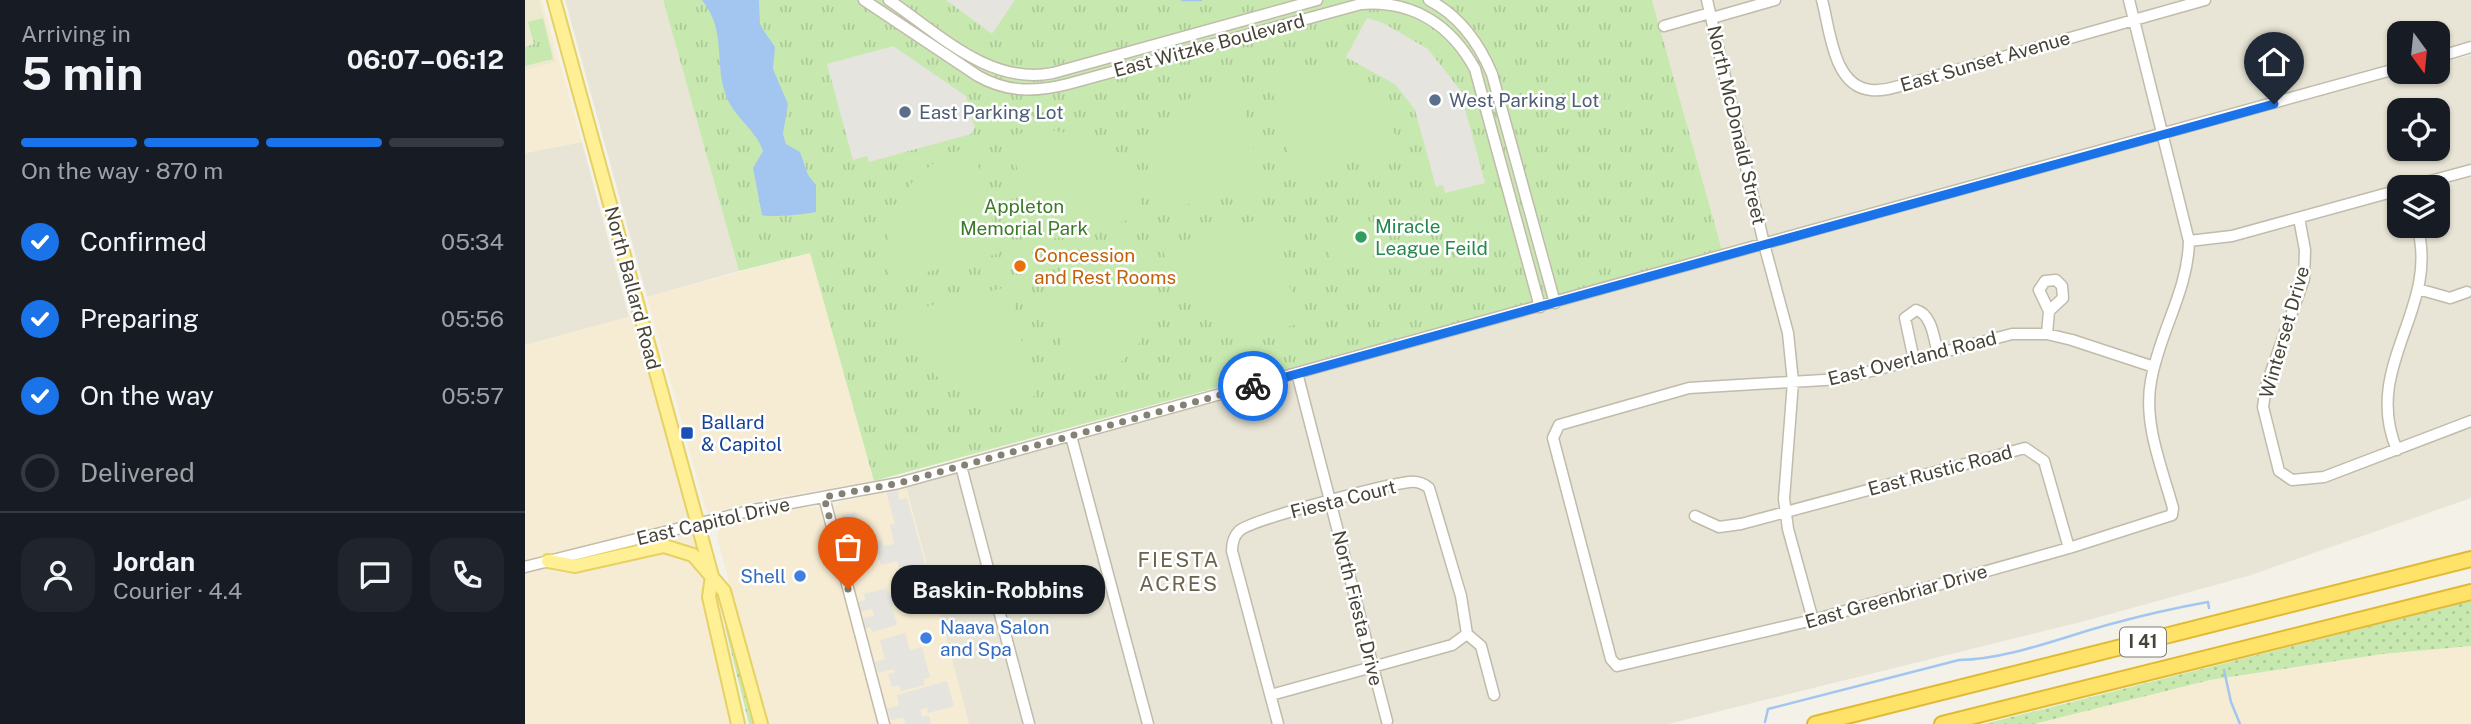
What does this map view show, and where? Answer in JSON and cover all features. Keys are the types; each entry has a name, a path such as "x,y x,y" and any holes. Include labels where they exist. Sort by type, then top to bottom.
{"highway":[{"name":"I 41","path":"1815,724 2471,559"},
{"name":"I 41","path":"1942,724 2471,592"}],"main road":[{"name":"North Ballard Road","path":"554,0 712,576 709,597 738,724"},
{"path":"548,561 575,566 657,547 671,547 693,555 712,576"},
{"name":"North Ballard Road","path":"712,576 724,591 761,724"}],"street":[{"name":"East Witzke Boulevard","path":"864,0 996,86 1027,90 1068,84 1361,4 1383,3 1418,11 1455,38 1475,69 1539,307"},
{"name":"East Witzke Boulevard","path":"889,0 989,66 1030,76 1053,73 1317,0"},
{"path":"1429,0 1465,27 1483,52 1492,74 1555,303"},
{"name":"North McDonald Street","path":"1707,0 1764,244 1788,333 1793,382 1784,478 1786,512 1813,620"},
{"path":"1664,26 1775,0"},
{"name":"East Sunset Avenue","path":"1822,0 1843,72 1853,85 1872,90 1914,82 2205,0"},
{"path":"2129,0 2189,241 2185,277 2154,367"},
{"path":"2450,53 2471,47"},
{"name":"East Capitol Drive","path":"525,566 753,509 899,483 2163,136 2387,71"},
{"path":"2450,176 2471,170"},
{"path":"2189,241 2232,236 2387,193"},
{"name":"Winterset Drive","path":"2299,218 2305,250 2304,279 2266,386 2263,407 2279,471 2292,480 2324,477 2397,450"},
{"path":"2419,238 2421,257 2418,289 2392,367 2386,395 2386,414 2397,450 2471,421"},
{"path":"2418,289 2450,298 2467,292"},
{"path":"1914,360 1905,318 1916,310 1923,312 1928,319 1938,354"},
{"path":"2047,334 2049,311"},
{"name":"East Overland Road","path":"1618,666 1607,649 1553,438 1555,429 1566,422 1689,388 1851,377 2012,334 2047,334 2154,367"},
{"name":"East Greenbriar Drive","path":"1618,666 1813,620 2069,548 2171,515 2173,508 2150,413 2154,367"},
{"name":"North Fiesta Drive","path":"1297,373 1387,721"},
{"path":"1071,436 1148,724"},
{"name":"East Rustic Road","path":"1695,516 1719,527 1786,512 2025,448 2045,461 2069,548"},
{"path":"961,466 1028,724"},
{"name":"Fiesta Court","path":"1271,695 1232,551 1234,537 1252,524 1410,482 1429,488 1461,596 1467,634"},
{"path":"824,497 884,724"},
{"path":"1278,724 1271,695 1452,645 1467,634 1481,646 1495,695"}],"shaded area":[{"path":"525,0 542,0 582,142 525,153"},
{"path":"525,0 539,0 556,62 525,70"},
{"path":"565,0 663,0 739,271 647,297"},
{"path":"946,0 1015,0 992,34"},
{"path":"1652,0 2471,0 2471,40 2450,46 2450,21 2387,21 2387,64 1722,250"},
{"name":"West Parking Lot","path":"1367,18 1383,23 1428,49 1460,90 1485,183 1445,193 1443,185 1436,187 1415,110 1396,85 1346,57"},
{"name":"East Parking Lot","path":"893,46 966,96 975,128 971,134 869,162 867,156 853,160 827,64"},
{"path":"2471,55 2471,498 2248,576 2085,621 1668,724 969,724 906,487 2387,78 2387,84 2450,84 2450,61"},
{"path":"582,142 629,317 525,345 525,153"},
{"path":"810,253 874,481 772,498 710,513 706,510 647,297"},
{"path":"640,314 712,576 709,597 738,724 525,724 525,345"},
{"path":"906,487 969,724 766,724 717,537 720,528 745,518 789,509 819,507 857,643 868,640 834,507 839,502"},
{"path":"898,489 899,500 907,498 928,574 903,581 897,561 881,565 878,555 848,564 844,553 857,551 851,551 843,515 856,512 864,544 882,540 883,546 894,544 890,525 895,524 886,492"},
{"path":"887,588 889,595 896,593 899,602 892,605 897,625 873,632 870,627 865,629 863,618 874,616 872,609 860,612 858,602 865,600 864,594"},
{"path":"905,633 910,650 922,647 930,677 924,679 925,685 901,691 899,685 892,687 888,674 895,672 894,669 878,673 875,662 885,659 880,640"},
{"path":"2471,646 2471,724 2034,724 2210,680 2383,654"},
{"path":"947,681 954,706 928,713 927,707 920,710 922,717 929,716 931,724 906,724 903,717 891,720 887,709 899,705 897,695"}],"green space":[{"name":"Appleton Memorial Park","path":"663,0 1652,0 1722,250 874,481 810,253 739,271"},
{"path":"543,18 553,59 525,66 525,47 534,44 528,22"},
{"path":"1290,65 1331,70 1362,85 1385,112 1400,150 1299,176 1293,172 1267,70"},
{"path":"1236,78 1261,179 1258,186 1157,212 1149,189 1148,166 1153,145 1162,126 1176,109 1194,95"},
{"path":"1044,129 1080,138 1110,155 1132,181 1144,216 1041,242 1034,237 1009,136"},
{"path":"973,146 1000,250 997,254 892,281 888,235 893,215 903,196 916,179 932,165"},
{"name":"Miracle League Feild","path":"1352,212 1373,223 1390,239 1378,252 1363,260 1347,262 1329,257 1335,234 1347,213"},
{"path":"1264,218 1272,222 1300,323 1277,329 1234,325 1197,304 1182,288 1170,269 1162,247"},
{"path":"1151,250 1156,275 1156,297 1152,318 1144,336 1115,366 1071,384 1046,283 1051,275"},
{"path":"1003,288 1010,293 1035,396 1012,400 989,399 968,394 949,385 932,372 918,355 907,336 900,313"},
{"path":"2471,601 2471,646 2383,654 2210,680 2034,724 1984,724"},
{"path":"729,626 756,724 749,724 725,627"}],"water":[{"path":"702,0 759,0 760,25 775,47 773,69 788,104 783,134 786,144 800,152 808,175 816,185 816,212 762,215 753,168 763,151 727,98 715,25"}],"waterway":[{"path":"1182,0 1201,0"},
{"path":"1765,722 1768,709 1959,660 2015,652 2157,612 2208,602 2209,608"},
{"path":"2224,670 2231,702 2240,724"}],"way so far":[{"path":"848,589 824,497 899,483 1253,386"}],"place":[{"name":"West Parking Lot","path":"1435,100"},
{"name":"East Parking Lot","path":"905,112"},
{"name":"Miracle League Feild","path":"1361,237"},
{"name":"Concession and Rest Rooms","path":"1020,266"},
{"name":"Ballard & Capitol","path":"687,433"},
{"name":"Shell","path":"800,576"},
{"name":"Baskin-Robbins","path":"848,589"},
{"name":"Naava Salon and Spa","path":"926,638"}],"district":[{"name":"FIESTA ACRES","path":"1179,572"}],"route":[{"path":"1253,386 2274,104"}]}
